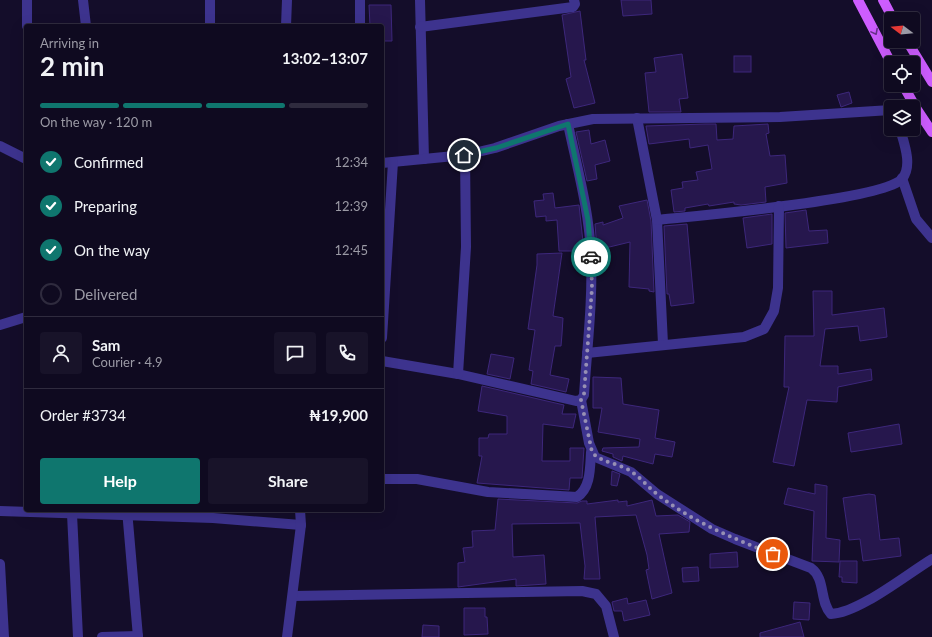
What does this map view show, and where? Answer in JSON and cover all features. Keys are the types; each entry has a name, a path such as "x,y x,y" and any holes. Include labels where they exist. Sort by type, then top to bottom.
{"main road":[{"path":"858,0 887,56"},
{"path":"883,0 889,12"},
{"path":"911,48 932,82"},
{"path":"920,116 932,132"}],"street":[{"path":"27,0 27,24"},
{"path":"83,0 86,24"},
{"path":"210,0 210,24"},
{"path":"286,24 287,0"},
{"path":"360,0 360,24"},
{"path":"420,0 424,159"},
{"path":"420,27 573,7 575,4 574,0"},
{"path":"384,163 464,155 496,148 568,124 593,119 780,117 884,110"},
{"path":"637,118 657,220 663,344"},
{"path":"384,479 417,479 488,492 577,497 582,493 588,484 592,452 581,400 584,394 592,288 591,253 588,220 568,124"},
{"path":"657,220 826,200 878,190 896,184 906,172 907,162 901,136"},
{"path":"0,146 24,158"},
{"path":"458,374 466,247 464,155"},
{"path":"384,306 393,162"},
{"path":"902,178 916,219 932,238"},
{"path":"587,353 663,344 744,337 764,329 774,311 778,288 779,206"},
{"path":"0,325 24,318"},
{"path":"384,361 458,374 576,402 581,400"},
{"path":"592,452 595,457 618,465 631,472 657,494 712,528 735,539 811,568 817,572 821,582 826,610 831,614 837,614 868,602 932,559"},
{"path":"0,511 72,514 127,513 301,525"},
{"path":"287,637 301,525 300,512"},
{"path":"102,637 138,637 127,513"},
{"path":"72,514 78,637"},
{"path":"0,564 4,637"},
{"path":"293,596 582,591 596,594 606,606 614,637"}],"building":[{"path":"621,0 651,0 652,14 623,16"},
{"path":"369,5 391,5 392,41 384,41 384,24 370,24"},
{"path":"580,11 586,60 584,60 595,103 574,108 566,79 571,77 562,15"},
{"path":"682,54 688,98 679,99 681,112 649,112 645,73 656,72 654,58"},
{"path":"734,56 751,56 751,72 734,72"},
{"path":"849,92 852,103 841,107 837,95"},
{"path":"716,124 717,140 733,139 734,126 768,124 769,133 766,134 770,156 785,155 787,183 765,187 766,202 741,205 734,204 734,202 709,206 708,204 685,208 685,211 674,212 671,190 683,188 682,182 698,180 696,172 712,169 708,145 690,148 689,139 649,144 646,126"},
{"path":"589,130 591,144 605,140 610,161 595,165 597,179 587,181 576,132"},
{"path":"553,193 555,208 579,205 584,251 559,251 557,220 546,221 546,216 536,217 534,201 544,200 543,194"},
{"path":"647,200 651,221 654,292 649,291 649,289 629,287 630,242 597,250 595,224 603,222 603,225 623,218 619,206"},
{"path":"806,210 809,231 827,230 828,243 786,248 785,213"},
{"path":"772,214 772,244 747,248 743,218"},
{"path":"687,224 694,303 671,306 669,294 667,294 664,226"},
{"path":"562,253 553,316 563,318 561,346 555,346 550,375 569,379 566,392 531,384 533,371 529,370 535,330 528,329 537,265 537,254"},
{"path":"813,291 832,291 832,315 884,308 887,337 860,341 858,326 825,329 820,366 838,366 838,374 871,369 872,380 838,387 837,402 807,400 794,466 773,462 789,387 784,387 785,336 814,336"},
{"path":"491,354 514,358 510,379 487,374"},
{"path":"593,377 621,378 623,404 659,410 655,438 675,442 672,457 655,454 653,464 623,456 622,461 613,457 613,454 602,451 603,448 639,447 640,439 598,432 602,408 593,408"},
{"path":"482,386 564,405 562,414 576,414 573,428 543,424 542,461 570,461 570,448 584,448 582,478 570,478 569,490 477,483 482,456 479,456 479,438 488,438 489,434 507,434 507,416 478,411"},
{"path":"899,424 902,444 851,452 848,433"},
{"path":"612,471 620,474 617,486 611,485"},
{"path":"815,484 827,486 826,538 840,540 839,562 812,561 814,511 784,504 788,488 815,494"},
{"path":"869,494 875,495 880,540 899,538 901,556 863,561 860,539 849,540 843,498"},
{"path":"498,499 577,503 587,501 587,504 618,500 618,502 627,501 627,506 652,500 656,516 678,515 690,522 689,532 659,534 672,593 652,599 646,570 649,569 647,555 636,515 595,517 600,579 584,579 585,566 580,523 512,524 513,557 544,555 546,584 516,586 516,579 458,587 458,563 465,562 463,548 473,547 472,531 495,530"},
{"path":"737,552 738,567 710,568 710,554"},
{"path":"840,561 857,561 857,583 842,582 842,577 839,577"},
{"path":"698,567 699,581 683,582 682,568"},
{"path":"627,598 628,604 646,600 650,615 624,621 622,611 614,611 612,602"},
{"path":"794,602 810,603 809,620 793,619"},
{"path":"464,608 485,608 488,634 464,635"},
{"path":"800,622 804,637 760,637 760,633"},
{"path":"423,625 439,626 439,637 422,637"}],"way so far":[{"path":"591,257 592,288 584,394 581,400 589,444 595,457 618,465 631,472 676,508 712,528 773,554"}],"route":[{"path":"464,155 496,148 568,124 588,220 591,257"}]}
